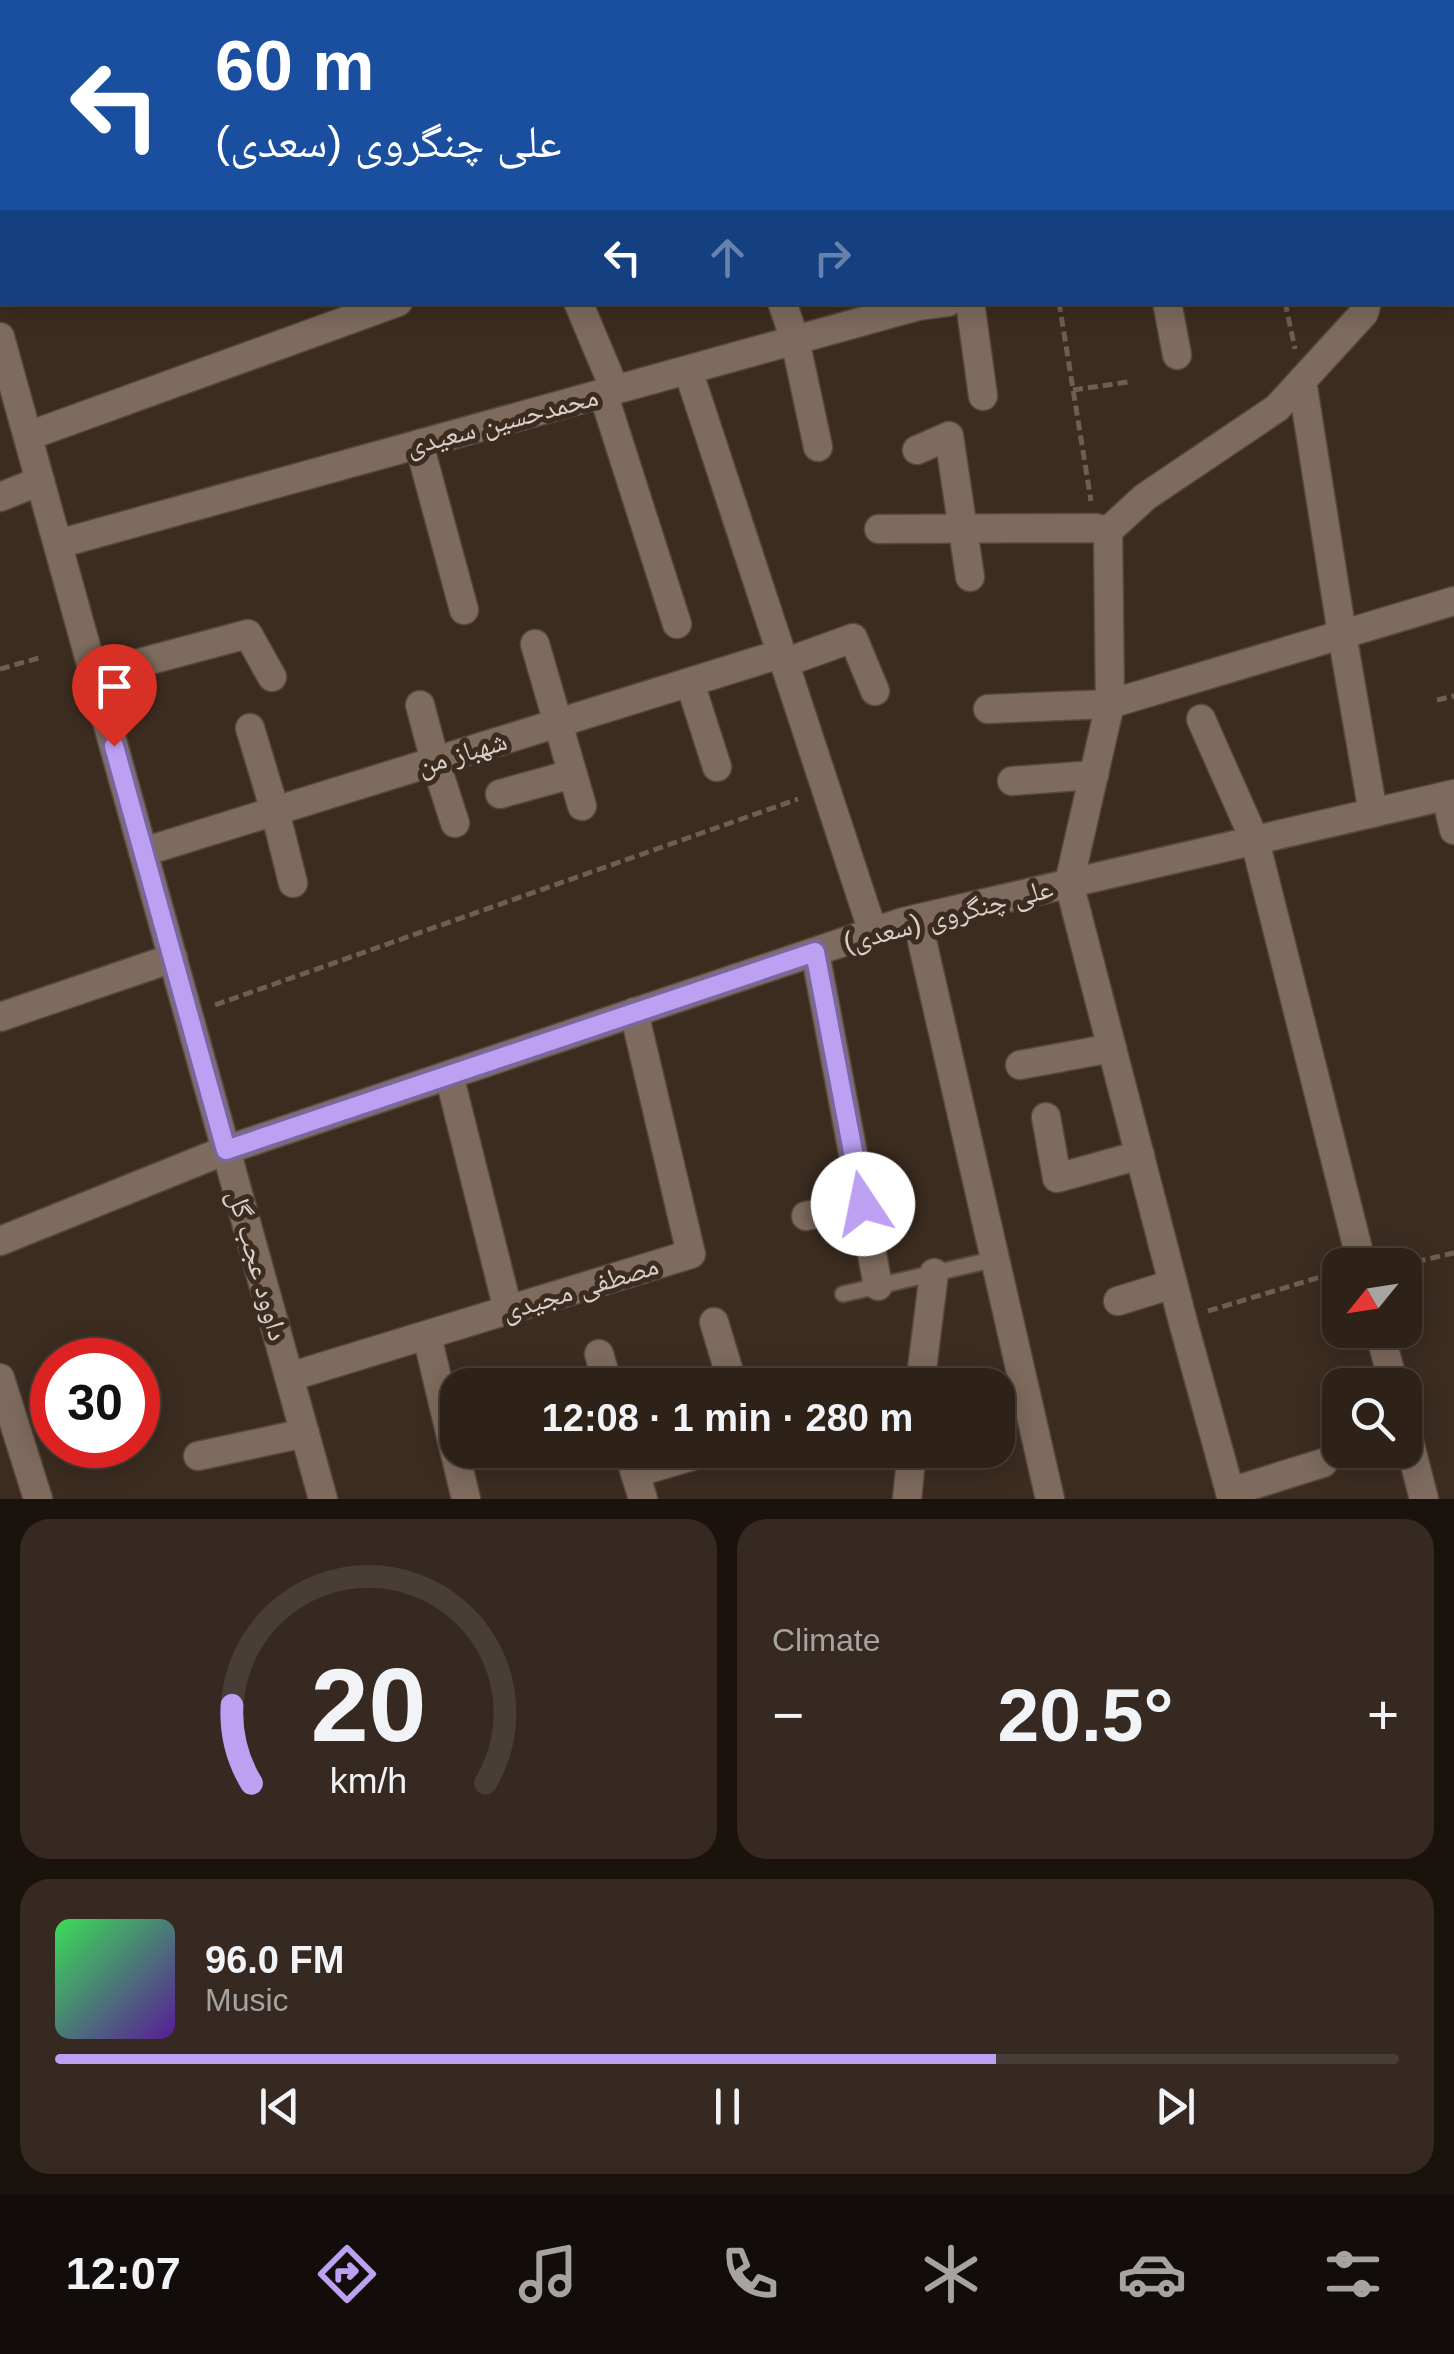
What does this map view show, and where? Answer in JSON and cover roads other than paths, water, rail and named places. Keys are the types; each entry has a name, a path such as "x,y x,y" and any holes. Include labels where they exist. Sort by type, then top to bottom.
{"street":[{"path":"28,436 390,305"},
{"path":"579,305 609,392 677,624"},
{"path":"783,305 795,340 818,447"},
{"name":"محمدحسین سعیدی","path":"58,544 915,305"},
{"path":"970,305 983,396"},
{"path":"1168,305 1177,355"},
{"path":"879,529 1102,530 1277,408 1364,313 1366,305"},
{"name":"داوود عجب گل","path":"0,336 323,1499"},
{"path":"688,370 872,932"},
{"path":"1302,381 1373,813"},
{"path":"917,450 949,436 970,577"},
{"path":"419,444 464,610"},
{"path":"0,496 40,481"},
{"path":"1102,530 1110,704 1070,884 1231,1495 1322,1463"},
{"path":"988,709 1110,704 1454,602"},
{"path":"94,675 248,634 272,676"},
{"name":"شهباز من","path":"143,852 690,683 853,638 875,691"},
{"path":"535,644 582,806"},
{"path":"690,683 717,768"},
{"path":"420,705 455,823"},
{"path":"1201,719 1255,841 1358,1248"},
{"path":"250,728 293,883"},
{"path":"500,794 572,774"},
{"path":"1012,782 1094,775"},
{"path":"1450,795 1454,830"},
{"name":"علی چنگروی (سعدی)","path":"0,1242 226,1150 872,932 1450,795"},
{"path":"917,919 1050,1499"},
{"path":"815,952 878,1286"},
{"path":"0,1017 173,958"},
{"name":"مصطفی مجیدی","path":"289,1377 691,1254 634,1012"},
{"path":"1020,1065 1112,1048"},
{"path":"449,1075 508,1310"},
{"path":"1046,1117 1058,1178 1140,1155"},
{"path":"806,1216 863,1204"},
{"path":"922,1368 934,1274"},
{"path":"1118,1301 1173,1284"},
{"path":"714,1322 728,1368"},
{"path":"427,1336 466,1499"},
{"path":"599,1354 603,1368"},
{"path":"0,1378 38,1499"},
{"path":"198,1456 305,1433"},
{"path":"907,1499 910,1468"},
{"path":"1416,1468 1424,1499"}],"lane":[{"path":"843,1294 996,1259"}]}
